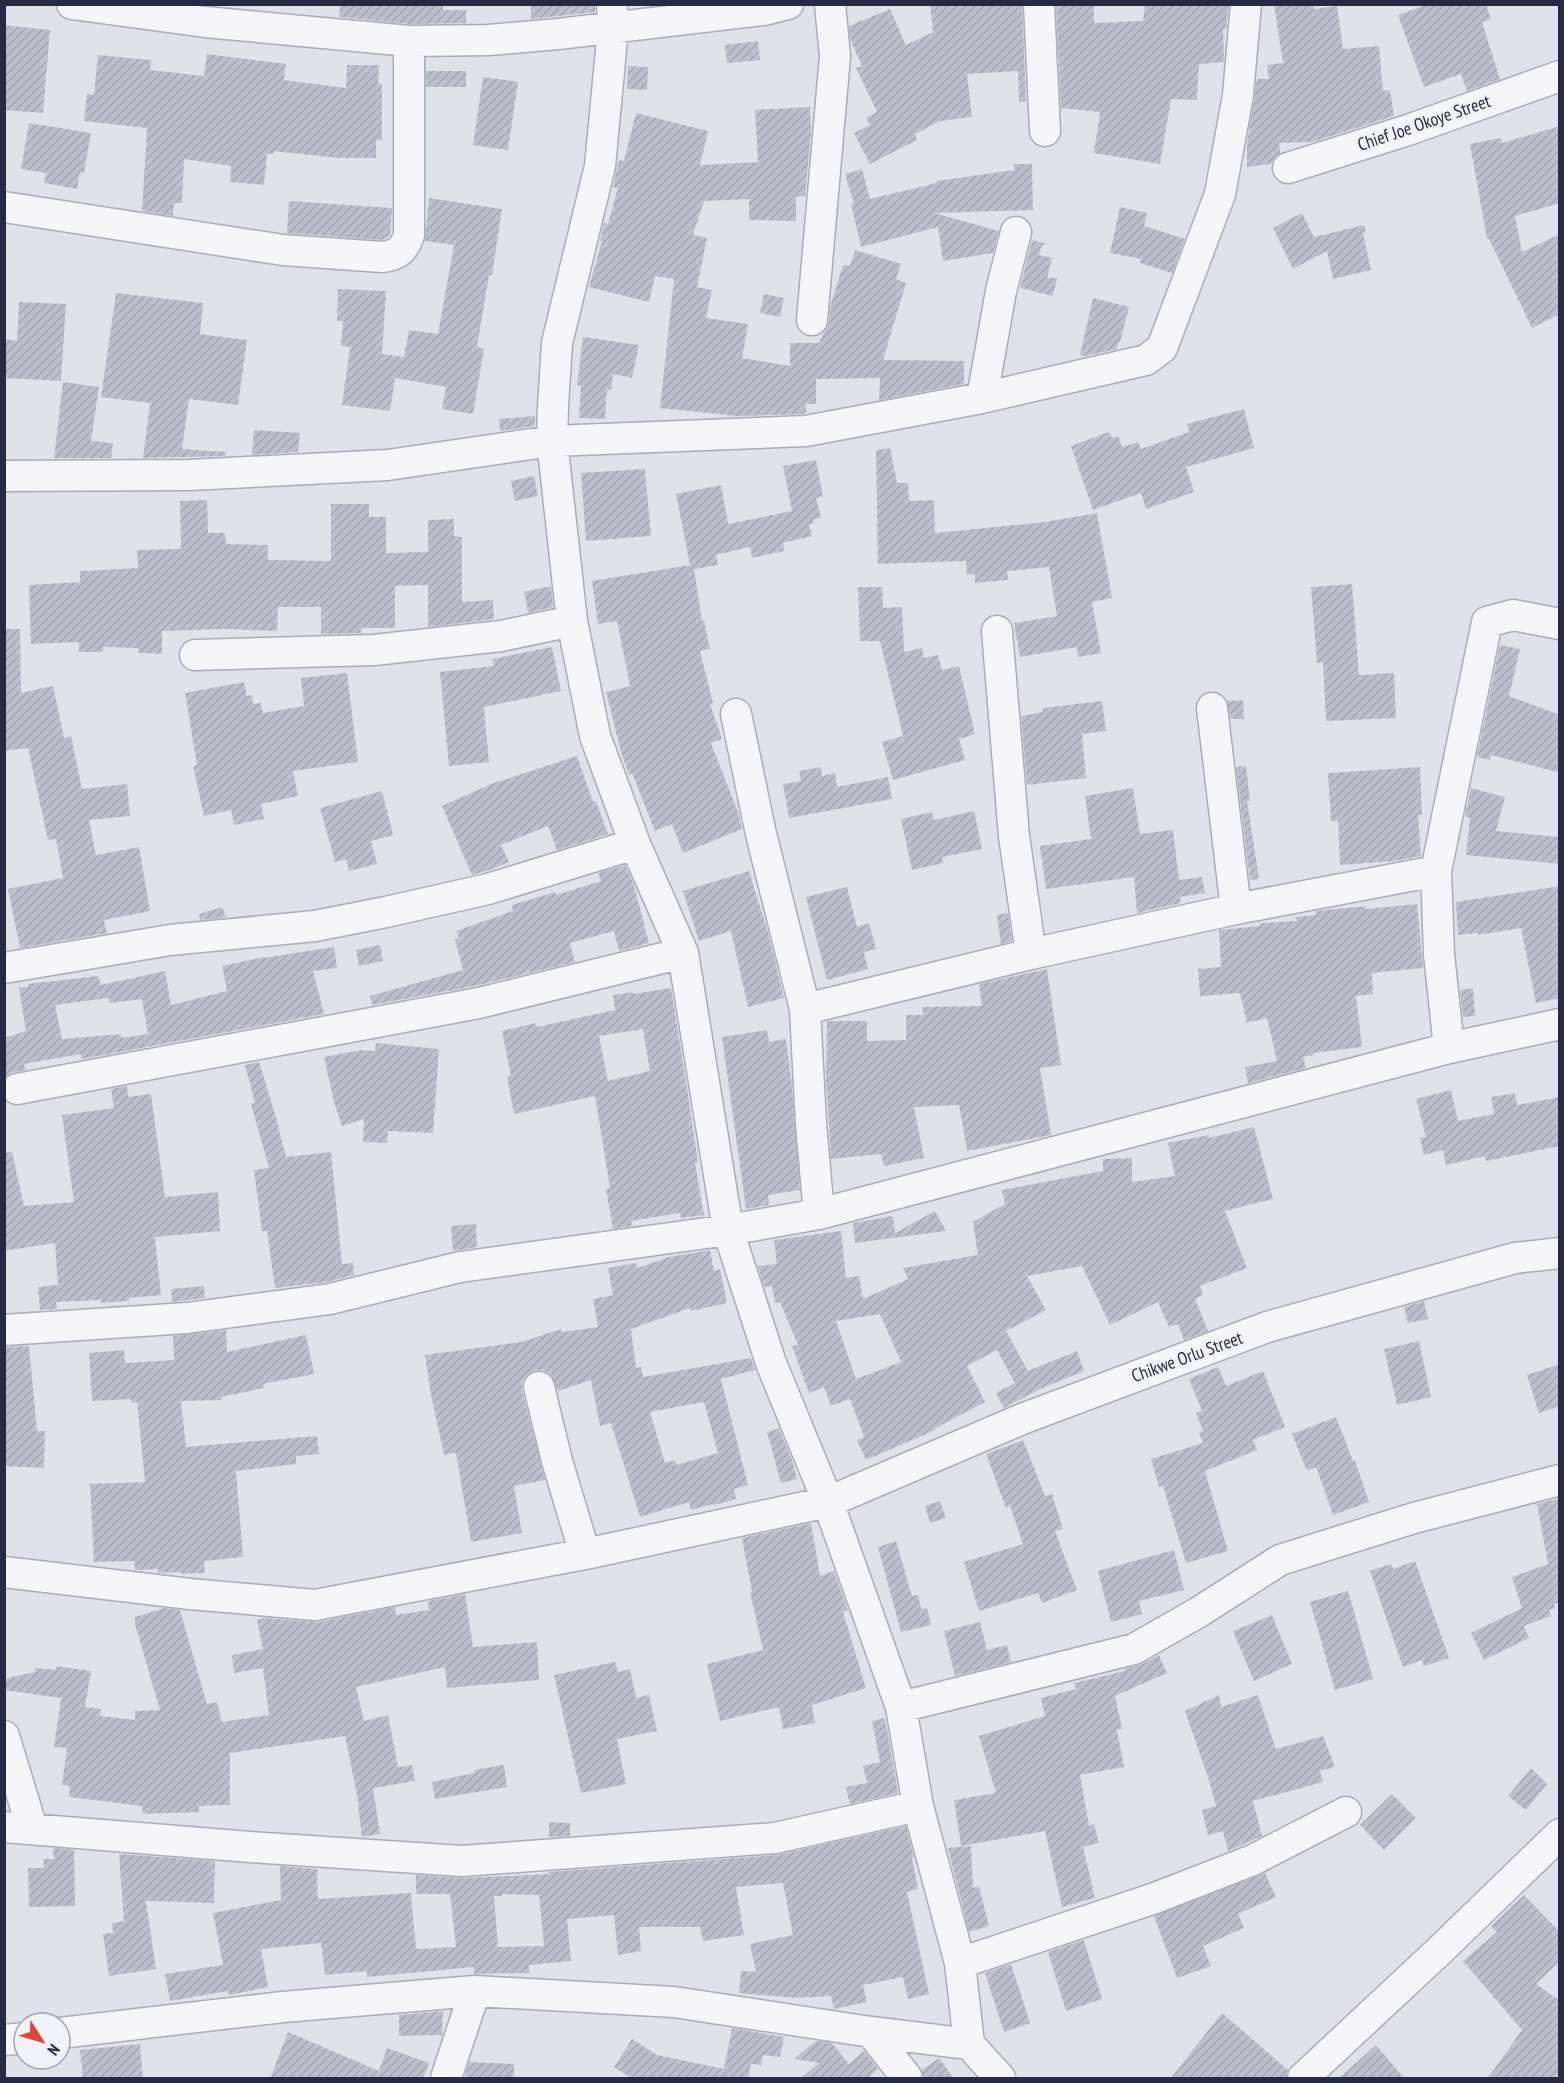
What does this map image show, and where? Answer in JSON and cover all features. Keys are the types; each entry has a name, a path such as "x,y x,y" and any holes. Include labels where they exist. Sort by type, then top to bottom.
{"street":[{"path":"72,4 205,22 409,41 489,40 612,17 764,10 788,4"},
{"path":"812,320 835,56 830,4"},
{"path":"1039,4 1045,130"},
{"path":"4,476 189,475 387,465 552,441 806,430 982,398 1146,360 1162,348 1220,194 1238,96 1246,4"},
{"path":"612,17 600,166 557,343 552,441 572,621 595,735 635,844 683,953 728,1230 771,1363 828,1502 901,1707 918,1806 960,1963 969,2044 1000,2079"},
{"path":"4,207 283,250 393,256 405,248 409,235 409,41"},
{"name":"Chief Joe Okoye Street","path":"1288,168 1408,130 1560,76"},
{"path":"982,398 1000,291 1016,232"},
{"path":"1449,1048 1439,954 1436,871 1487,622 1514,615 1560,624"},
{"path":"195,655 374,650 501,636 572,621"},
{"path":"997,631 1014,836 1031,954"},
{"path":"1212,708 1236,909"},
{"path":"736,714 761,834 805,1009 811,1124 819,1215"},
{"path":"4,968 171,940 325,924 488,889 635,844"},
{"path":"805,1009 1031,954 1236,909 1436,871"},
{"path":"17,1089 479,1004 683,953"},
{"path":"4,1329 187,1318 330,1299 460,1268 819,1215 1449,1048 1560,1024"},
{"name":"Chikwe Orlu Street","path":"4,1572 190,1594 315,1605 585,1554 828,1502 1022,1419 1267,1327 1515,1258 1560,1252"},
{"path":"539,1387 557,1461 585,1554"},
{"path":"901,1707 1134,1650 1280,1560 1414,1518 1560,1480"},
{"path":"4,1736 18,1827 250,1847 462,1861 775,1838 918,1806"},
{"path":"960,1963 1155,1898 1253,1860 1346,1812"},
{"path":"1303,2079 1560,1834"},
{"path":"72,2032 283,2007 475,1991 674,2002 871,2032 969,2044"},
{"path":"446,2079 475,1991"},
{"path":"871,2032 907,2079"}],"building":[{"path":"340,4 443,4 443,10 466,10 466,23 410,24 339,17"},
{"path":"531,4 595,4 595,12 531,19"},
{"path":"930,4 1022,4 1026,101 1019,102 1018,71 967,74 972,117 940,121 915,134 917,140 870,164 854,133 870,125 866,118 877,112 856,68 862,66 851,41 849,26 890,9 906,45 933,32"},
{"path":"1056,4 1094,4 1094,23 1143,21 1145,6 1229,4 1226,29 1223,29 1224,62 1199,64 1197,100 1171,99 1160,164 1094,153 1100,112 1061,108"},
{"path":"1274,4 1314,4 1314,9 1337,6 1343,49 1379,46 1383,91 1390,90 1394,116 1312,142 1279,143 1280,153 1271,164 1247,167 1247,143 1257,79 1269,79 1267,65 1283,63"},
{"path":"1428,4 1486,4 1491,19 1482,22 1500,79 1467,91 1461,74 1424,87 1398,15"},
{"path":"4,25 50,30 43,113 4,110"},
{"path":"758,41 760,60 727,63 725,45"},
{"path":"207,54 286,64 284,80 346,88 347,65 379,65 378,84 382,84 382,140 376,140 376,158 337,158 274,151 274,154 267,154 264,185 230,182 231,166 184,159 182,203 174,203 173,216 142,211 147,128 84,121 87,94 94,95 98,55 151,60 150,70 204,76"},
{"path":"628,66 648,67 647,90 627,89"},
{"path":"426,71 466,71 466,87 426,87"},
{"path":"483,77 518,82 508,150 473,145"},
{"path":"810,107 811,132 805,196 796,197 796,221 749,220 749,199 704,201 693,235 707,238 697,287 712,290 706,318 748,324 742,358 790,366 790,343 819,343 829,322 830,307 843,265 850,266 855,250 901,264 896,279 906,283 883,360 964,361 964,384 879,400 880,378 816,379 816,404 806,404 804,414 737,416 660,408 674,279 655,276 649,302 589,287 602,241 600,241 604,223 608,224 618,188 613,187 619,160 624,161 636,113 708,131 700,165 758,162 755,110"},
{"path":"29,123 91,133 84,173 80,172 77,189 44,183 46,173 21,169"},
{"path":"1560,126 1560,203 1515,216 1522,252 1560,234 1560,314 1532,328 1487,239 1470,144 1501,138 1502,143"},
{"path":"1014,164 1032,164 1033,210 934,213 999,231 993,253 943,261 938,227 861,247 851,204 854,204 845,174 862,169 870,199 937,183 936,181 1014,170"},
{"path":"429,198 502,209 492,275 489,275 477,347 484,348 473,414 442,409 446,387 395,378 390,411 342,405 350,347 341,346 343,321 337,321 338,289 386,291 382,354 404,357 409,330 438,334 454,245 425,241"},
{"path":"289,201 392,208 390,236 381,240 287,233"},
{"path":"1120,207 1147,213 1144,226 1185,239 1172,273 1140,263 1141,259 1110,253"},
{"path":"1302,213 1314,237 1364,225 1366,231 1363,233 1371,270 1333,279 1327,251 1293,269 1273,228"},
{"path":"1032,240 1048,244 1042,245 1039,255 1052,258 1047,278 1057,278 1053,296 1020,288"},
{"path":"116,293 203,303 200,334 247,340 238,405 189,399 182,449 226,452 225,456 143,458 150,403 101,397"},
{"path":"764,294 784,298 780,317 760,313"},
{"path":"1093,298 1129,307 1117,349 1085,356 1080,355"},
{"path":"19,302 66,304 61,381 4,378 4,339 17,341"},
{"path":"583,337 639,345 632,378 613,374 611,390 607,389 605,419 579,418 581,386 577,385"},
{"path":"63,382 99,387 91,441 113,443 111,458 54,458"},
{"path":"1244,409 1254,448 1186,467 1194,492 1146,509 1141,493 1093,510 1071,446 1109,432 1112,438 1118,436 1122,447 1138,442 1141,449 1189,432 1187,424"},
{"path":"535,416 535,426 500,431 499,419"},
{"path":"254,430 300,433 298,452 252,455"},
{"path":"890,448 897,483 908,483 909,501 934,500 935,533 1045,522 1097,513 1112,598 1092,602 1101,653 1078,657 1077,647 1020,657 1014,623 1057,616 1049,567 1007,571 1008,580 975,583 975,574 967,575 966,561 878,564 876,450"},
{"path":"816,460 823,496 816,498 821,518 813,519 814,523 809,524 812,536 783,543 784,551 752,558 750,547 716,555 718,565 694,569 702,621 704,621 710,649 700,651 713,703 710,704 722,739 711,743 739,815 742,829 683,853 672,824 655,831 632,773 629,775 621,752 606,692 630,686 617,621 598,624 592,581 690,565 676,494 721,485 728,524 792,511 783,466"},
{"path":"645,469 651,536 586,541 581,473"},
{"path":"534,476 538,496 515,501 511,481"},
{"path":"207,500 208,533 225,533 226,544 268,545 268,560 331,561 331,504 369,504 369,517 386,517 386,553 428,552 428,520 454,519 454,536 462,537 462,602 493,600 494,619 428,627 428,585 395,586 395,628 361,628 361,633 321,634 321,607 278,607 277,631 227,629 162,631 162,654 139,653 138,648 103,647 103,652 79,652 79,642 31,644 29,585 80,582 80,571 138,568 137,550 181,549 180,501"},
{"path":"1352,584 1359,675 1394,673 1396,718 1326,721 1323,662 1317,663 1311,587"},
{"path":"551,586 553,607 528,613 524,592"},
{"path":"858,587 882,587 883,608 902,607 904,652 922,648 924,658 938,655 942,670 959,666 975,734 959,739 965,760 893,780 882,742 903,736 880,641 860,641"},
{"path":"4,629 20,629 21,693 53,686 64,738 71,736 82,789 127,784 130,816 89,820 96,855 139,847 150,911 104,920 107,933 20,948 8,889 63,878 56,839 48,840 28,748 4,751"},
{"path":"1500,645 1520,649 1509,696 1560,715 1560,760 1557,772 1491,755 1490,760 1477,757"},
{"path":"552,647 561,691 484,707 489,762 449,766 440,672 494,666 492,659"},
{"path":"347,673 358,762 293,771 298,796 261,804 264,819 234,825 231,810 204,816 193,766 197,765 185,693 244,682 247,696 252,695 253,704 261,703 263,713 304,706 301,678"},
{"path":"1243,700 1244,719 1231,719 1227,701"},
{"path":"1102,701 1106,731 1082,734 1086,778 1027,785 1021,716 1043,712 1043,708"},
{"path":"577,756 593,802 596,801 608,834 557,850 548,826 501,845 509,862 472,875 442,806 491,784"},
{"path":"1246,766 1250,801 1247,801 1259,879 1250,880 1236,767"},
{"path":"821,767 822,776 835,773 837,787 888,777 892,799 789,818 783,784 801,781 799,771"},
{"path":"1420,767 1422,815 1418,815 1421,856 1395,861 1340,865 1338,821 1331,821 1328,773"},
{"path":"1133,788 1140,834 1173,830 1179,880 1202,877 1205,893 1180,897 1181,903 1137,913 1134,877 1046,889 1040,846 1091,839 1085,796"},
{"path":"1471,788 1505,797 1496,831 1560,837 1560,864 1466,855 1470,818 1465,816"},
{"path":"382,791 393,835 371,841 377,864 349,871 346,859 335,862 320,808"},
{"path":"974,811 982,849 942,857 943,863 912,870 901,819 932,812 934,820"},
{"path":"625,865 633,882 649,943 619,951 614,931 570,943 575,962 475,986 372,1005 370,996 463,970 455,939 459,938 456,931 513,911 512,905 555,892 556,895 601,881 598,873"},
{"path":"749,871 769,936 784,998 748,1007 731,931 699,941 683,891"},
{"path":"1560,886 1560,998 1536,1003 1521,928 1478,935 1478,933 1458,935 1456,902"},
{"path":"847,887 857,927 869,923 876,949 864,952 868,969 827,980 806,897"},
{"path":"1417,904 1423,968 1372,973 1373,994 1356,996 1362,1047 1313,1053 1313,1055 1303,1057 1306,1068 1248,1083 1245,1067 1277,1061 1267,1018 1247,1023 1240,993 1200,996 1198,969 1221,967 1219,930 1260,926 1260,923 1297,921 1296,917 1316,915 1316,911"},
{"path":"222,907 226,917 200,920 199,914"},
{"path":"1008,913 1012,941 1001,944 997,915"},
{"path":"380,945 383,961 359,966 356,950"},
{"path":"334,947 337,968 313,971 324,1014 82,1059 81,1054 24,1064 26,1070 13,1072 4,1078 4,1038 26,1031 19,988 28,987 28,984 98,976 101,985 165,971 171,1005 227,991 222,966","holes":["109,998 109,1003 142,999 148,1034 121,1038 121,1034 62,1039 55,1005"]},
{"path":"1047,969 1061,1065 1040,1068 1051,1135 967,1151 959,1105 914,1107 924,1158 884,1166 881,1154 831,1159 826,1080 827,1021 867,1021 867,1041 906,1040 906,1015 923,1015 922,1007 982,1006 979,984"},
{"path":"671,988 704,1215 681,1218 680,1213 631,1221 632,1226 613,1229 606,1189 610,1188 595,1096 514,1114 507,1077 511,1076 502,1031 536,1023 537,1027 615,1010 613,995 633,992 633,994","holes":["643,1029 650,1071 608,1081 599,1036"]},
{"path":"1473,988 1475,1016 1463,1017 1460,990"},
{"path":"767,1030 769,1042 786,1039 800,1190 768,1195 769,1205 746,1209 722,1037"},
{"path":"376,1043 439,1049 433,1133 388,1131 387,1143 363,1142 364,1119 342,1126 324,1057 361,1050 375,1051"},
{"path":"259,1062 286,1157 331,1152 342,1264 353,1263 354,1275 327,1282 275,1288 267,1231 262,1231 254,1170 269,1168 251,1104 255,1103 245,1065"},
{"path":"127,1086 128,1097 151,1094 165,1197 218,1192 220,1231 155,1237 161,1295 101,1303 101,1300 56,1302 57,1309 40,1310 38,1287 58,1285 55,1243 4,1251 4,1153 12,1152 24,1206 74,1202 62,1115 114,1108 111,1089"},
{"path":"1451,1090 1458,1121 1494,1114 1491,1097 1515,1093 1517,1105 1560,1097 1560,1146 1486,1161 1485,1156 1446,1165 1443,1150 1424,1155 1420,1138 1426,1137 1416,1099"},
{"path":"1254,1127 1273,1199 1225,1211 1247,1268 1200,1286 1203,1295 1195,1299 1208,1331 1184,1340 1178,1324 1169,1327 1158,1302 1110,1325 1082,1266 1027,1276 1046,1310 1006,1331 1028,1371 1077,1351 1084,1371 1040,1389 1004,1408 996,1393 1015,1383 997,1350 967,1366 985,1402 935,1430 866,1460 857,1440 864,1437 850,1399 831,1406 824,1387 809,1393 792,1346 798,1345 780,1302 775,1303 772,1286 764,1287 758,1266 777,1264 774,1240 841,1231 846,1278 859,1276 863,1299 908,1279 903,1268 978,1255 973,1222 1005,1204 1002,1190 1103,1171 1103,1159 1132,1158 1132,1182 1175,1176 1168,1143 1209,1135 1209,1138","holes":["880,1314 901,1362 856,1379 836,1321"]},
{"path":"935,1211 946,1231 855,1243 853,1223 893,1216 895,1233"},
{"path":"476,1224 477,1247 453,1251 451,1226"},
{"path":"710,1250 714,1271 720,1269 727,1303 691,1311 690,1308 631,1329 636,1368 641,1367 643,1377 751,1358 755,1370 721,1379 748,1485 734,1489 736,1499 691,1510 689,1502 640,1517 611,1423 600,1426 591,1380 558,1391 551,1375 543,1370 536,1370 527,1375 522,1383 522,1390 545,1480 514,1486 522,1533 471,1542 456,1453 444,1455 425,1355 521,1342 561,1329 562,1332 598,1327 593,1299 613,1295 608,1268 636,1263 637,1268 669,1257","holes":["704,1402 718,1453 676,1465 675,1460 665,1463 650,1412"]},
{"path":"204,1286 205,1298 172,1302 171,1289"},
{"path":"1424,1301 1428,1319 1408,1323 1404,1307"},
{"path":"226,1330 227,1352 306,1335 314,1374 263,1384 264,1388 221,1397 221,1400 181,1401 186,1447 317,1436 319,1454 296,1456 296,1464 236,1471 243,1557 204,1561 205,1573 181,1574 181,1572 158,1573 158,1569 135,1570 134,1561 94,1562 90,1484 145,1482 137,1402 132,1403 131,1399 92,1401 89,1353 124,1350 125,1363 174,1360 173,1336"},
{"path":"1419,1341 1431,1397 1397,1405 1384,1349"},
{"path":"29,1346 37,1431 45,1431 44,1468 4,1466 4,1347"},
{"path":"1560,1364 1560,1406 1539,1413 1527,1375"},
{"path":"1218,1367 1226,1386 1263,1371 1285,1427 1253,1440 1257,1450 1205,1471 1228,1551 1186,1563 1163,1486 1159,1487 1151,1459 1203,1443 1199,1433 1203,1431 1196,1413 1202,1411 1189,1379"},
{"path":"1336,1417 1353,1461 1355,1460 1369,1502 1333,1515 1316,1467 1307,1471 1292,1434"},
{"path":"779,1428 797,1479 781,1483 767,1432"},
{"path":"1023,1440 1045,1496 1052,1494 1063,1529 1055,1531 1077,1590 1042,1603 1038,1593 979,1611 964,1562 1023,1544 1010,1506 1006,1508 986,1454"},
{"path":"1560,1498 1560,1602 1554,1604 1555,1608 1549,1610 1551,1616 1524,1626 1529,1638 1484,1660 1471,1633 1522,1608 1512,1577 1548,1564 1537,1504"},
{"path":"940,1501 946,1518 930,1523 925,1506"},
{"path":"811,1523 820,1576 834,1571 848,1610 843,1612 866,1688 812,1705 815,1723 783,1729 779,1707 720,1721 707,1664 763,1650 750,1592 752,1592 742,1538"},
{"path":"896,1541 912,1596 918,1595 921,1609 927,1608 931,1625 901,1632 878,1547"},
{"path":"1174,1550 1184,1590 1139,1601 1142,1614 1111,1622 1098,1571"},
{"path":"1415,1561 1449,1658 1424,1666 1422,1660 1403,1667 1370,1571 1391,1564 1393,1569"},
{"path":"1348,1591 1373,1679 1335,1690 1310,1602"},
{"path":"465,1594 473,1647 537,1642 539,1680 447,1688 445,1667 356,1687 364,1721 388,1715 398,1767 412,1765 415,1781 373,1788 380,1834 362,1837 359,1805 345,1736 230,1753 230,1805 199,1806 199,1812 143,1814 142,1806 69,1797 70,1786 62,1785 67,1748 54,1747 61,1698 4,1690 4,1679 35,1672 35,1668 56,1670 56,1666 91,1671 85,1707 101,1709 100,1716 135,1720 135,1711 160,1710 135,1624 135,1617 164,1608 180,1610 207,1704 217,1702 222,1722 269,1715 263,1668 234,1673 232,1655 263,1649 257,1620 264,1618 318,1622 395,1607 396,1615 429,1610 428,1601"},
{"path":"1272,1615 1292,1664 1254,1681 1233,1631"},
{"path":"980,1622 987,1650 1007,1645 1011,1662 955,1676 944,1631"},
{"path":"1159,1655 1167,1673 1115,1696 1122,1729 1117,1730 1124,1767 1080,1775 1089,1826 1094,1824 1099,1843 1083,1847 1095,1898 1062,1907 1045,1831 961,1846 954,1800 996,1793 979,1736 1045,1716 1041,1698 1076,1689 1074,1683 1125,1671 1124,1669 1142,1664"},
{"path":"615,1662 618,1672 630,1669 636,1698 649,1695 657,1731 617,1739 626,1784 581,1793 554,1675"},
{"path":"1219,1695 1221,1707 1258,1695 1276,1749 1323,1736 1335,1767 1320,1771 1323,1782 1253,1801 1262,1836 1228,1851 1223,1831 1208,1835 1202,1810 1216,1806 1185,1711"},
{"path":"885,1718 898,1793 850,1804 846,1787 867,1783 863,1766 880,1762 872,1721"},
{"path":"504,1765 507,1787 435,1799 432,1782 474,1773 474,1770"},
{"path":"1531,1768 1547,1784 1526,1810 1508,1796"},
{"path":"1392,1794 1416,1818 1384,1850 1360,1825"},
{"path":"549,1822 570,1823 570,1836 549,1837"},
{"path":"906,1826 914,1857 912,1858 918,1889 907,1892 929,1994 908,1999 903,1977 863,1985 867,2002 834,2009 831,1996 796,1998 739,1993 741,1971 756,1972 750,1944 793,1935 783,1883 736,1887 744,1935 703,1941 700,1927 639,1927 641,1951 618,1955 614,1915 567,1919 571,1961 529,1965 529,1973 474,1974 474,1967 367,1977 367,1971 325,1975 321,1943 261,1949 268,1987 229,1995 228,1991 170,2001 165,1974 223,1965 213,1913 281,1900 280,1866 317,1869 318,1899 411,1893 416,1949 456,1947 450,1894 416,1894 416,1875 463,1878 549,1874 549,1872 776,1855","holes":["502,1894 539,1895 544,1946 498,1947 494,1896 502,1896"]},
{"path":"971,1846 973,1888 979,1886 989,1926 969,1932 948,1848"},
{"path":"53,1848 74,1850 75,1906 29,1907 28,1868 44,1868 43,1859 54,1859"},
{"path":"119,1854 215,1861 214,1903 146,1901 156,1969 109,1976 103,1934 113,1933 112,1923 124,1921"},
{"path":"1265,1873 1276,1897 1238,1914 1244,1928 1203,1946 1211,1966 1177,1978 1154,1916"},
{"path":"1524,1895 1560,1932 1560,1961 1536,1984 1560,2001 1560,2072 1555,2079 1487,2079 1522,2030 1463,1961 1497,1932 1491,1926"},
{"path":"1084,1940 1102,1999 1066,2011 1048,1952"},
{"path":"1011,1964 1030,2023 1004,2032 985,1973"},
{"path":"443,2011 442,2035 399,2036 399,2015"},
{"path":"1222,2013 1288,2070 1286,2079 1170,2079"},
{"path":"732,2028 784,2037 780,2057 763,2055 761,2065 751,2064 748,2079 633,2079 614,2067 632,2039 657,2055 724,2069"},
{"path":"288,2032 379,2071 387,2048 429,2063 423,2079 270,2079"},
{"path":"816,2041 832,2043 849,2064 864,2051 878,2069 867,2079 800,2079 819,2063 794,2059"},
{"path":"140,2044 143,2079 83,2079 80,2050"},
{"path":"1376,2045 1405,2079 1338,2079"},
{"path":"939,2058 954,2079 924,2079 922,2070"},
{"path":"469,2062 514,2064 514,2079 472,2079 465,2076"}]}
